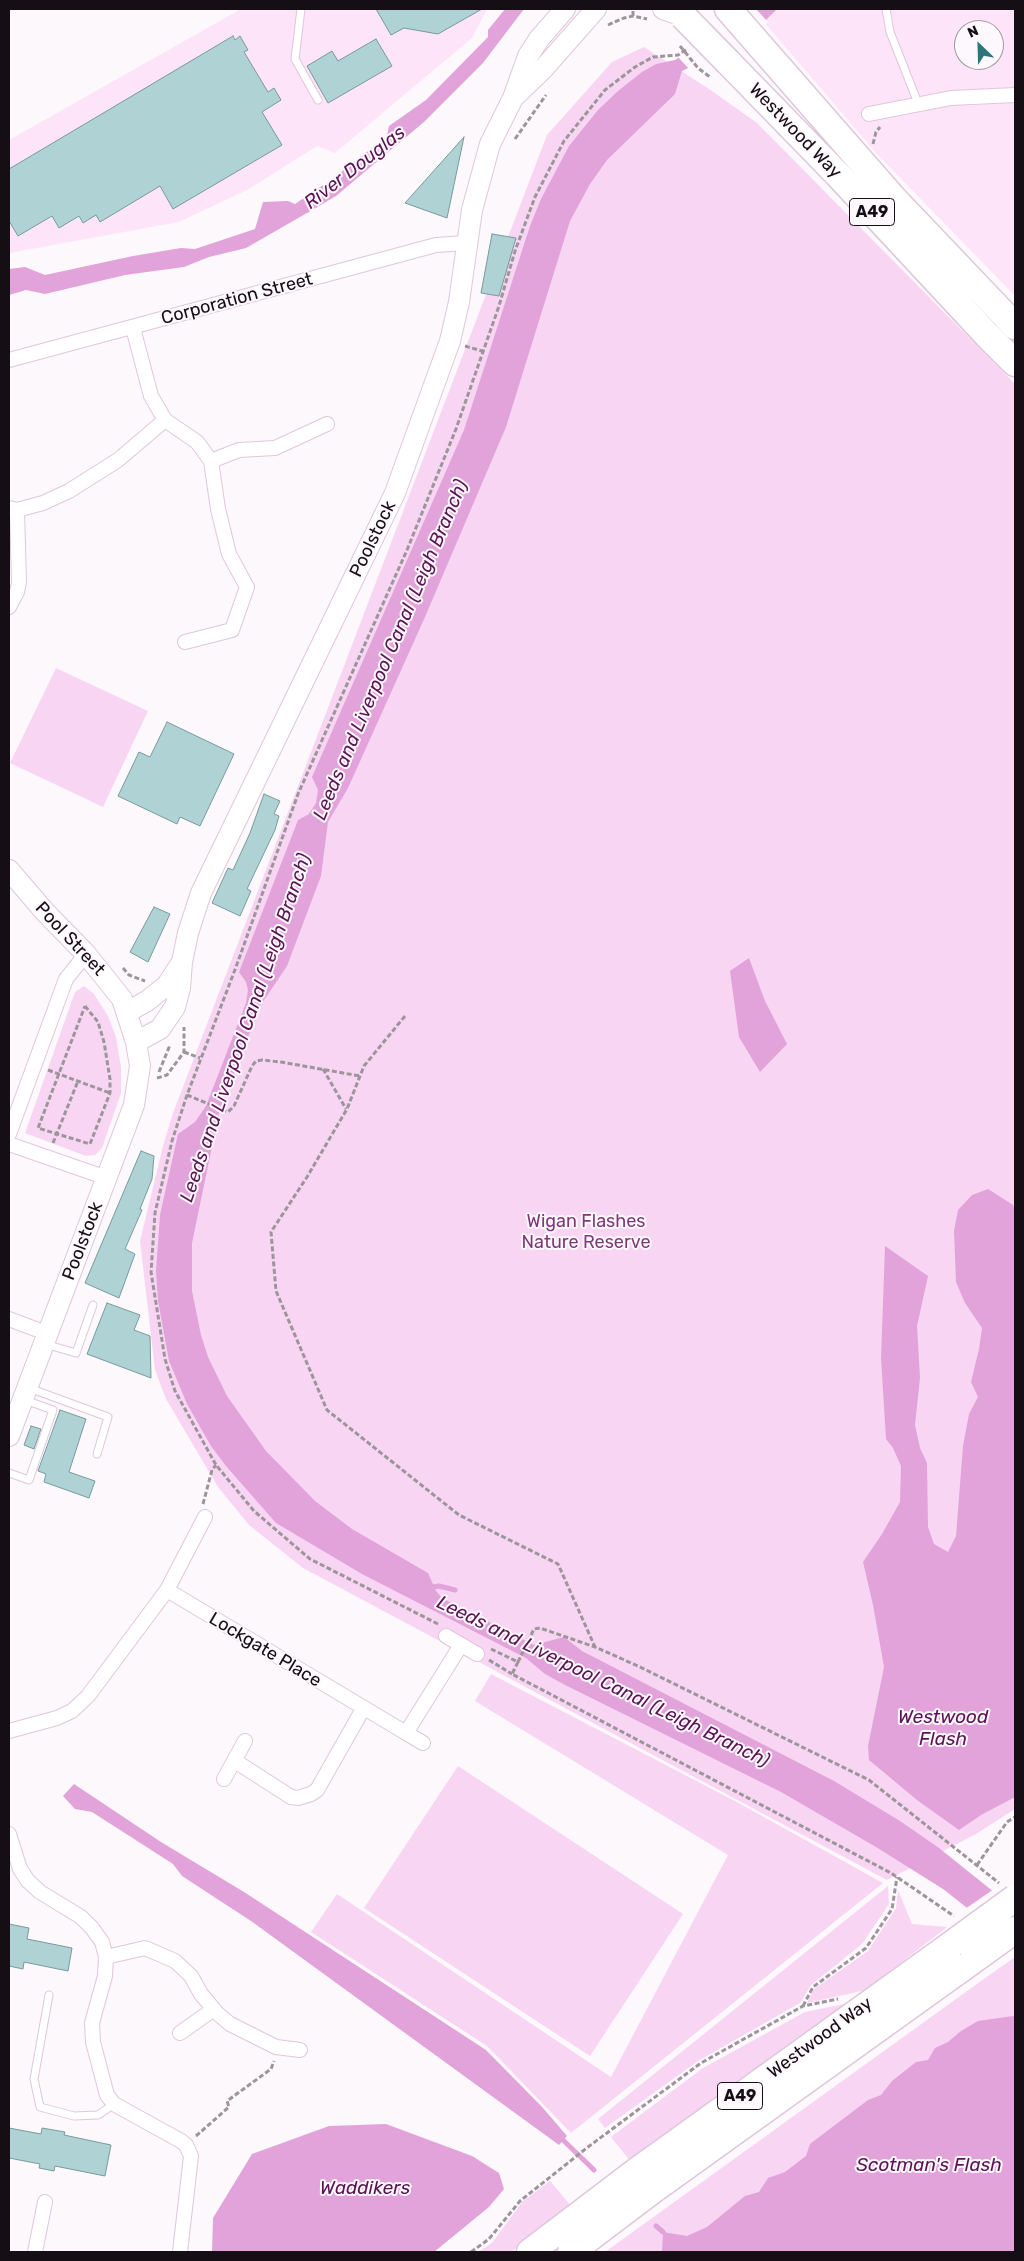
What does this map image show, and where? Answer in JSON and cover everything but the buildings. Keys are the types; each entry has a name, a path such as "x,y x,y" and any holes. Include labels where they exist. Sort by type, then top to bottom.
{"highway":[{"name":"Westwood Way","path":"728,9 894,199 1015,326"},
{"name":"Westwood Way","path":"674,11 719,70 840,177 1015,363"},
{"name":"Westwood Way","path":"530,2252 957,1933 1008,1891"},
{"name":"Westwood Way","path":"570,2252 653,2190 1015,1930"}],"main road":[{"path":"539,39 549,9"},
{"name":"Poolstock","path":"136,1042 160,1029 175,1007 180,988 182,962 188,933 201,892 394,493 450,341 460,302 466,243 477,189 490,144 512,98 528,56 539,39 565,9"},
{"path":"590,15 606,17"},
{"name":"Poolstock","path":"512,98 544,68 590,15"},
{"name":"Pool Street","path":"9,870 114,987 122,999 127,1012"},
{"name":"Poolstock","path":"9,1436 108,1178 138,1092 140,1066 136,1042 127,1012 147,1002 167,985 182,962"}],"street":[{"path":"869,114 951,98 1015,95"},
{"name":"Corporation Street","path":"9,360 436,245 466,243"},
{"path":"133,328 151,396 165,420 197,442 211,461 218,509 229,554 248,587 232,630 185,642"},
{"path":"9,607 17,592 19,582 13,509 44,503 92,478 118,460 165,420"},
{"path":"211,461 239,450 275,448 327,424"},
{"path":"9,1134 66,979 86,954"},
{"path":"9,1144 108,1178"},
{"path":"9,1318 45,1338"},
{"path":"9,1731 57,1718 72,1711 88,1696 168,1590 205,1517"},
{"name":"Lockgate Place","path":"168,1590 363,1709 423,1743"},
{"path":"444,1631 461,1645 481,1650"},
{"path":"406,1733 461,1645"},
{"path":"234,1761 291,1797 298,1798 311,1794 317,1790 363,1709"},
{"path":"224,1779 245,1741"},
{"path":"9,1834 20,1869 28,1881 40,1892 81,1917 102,1942 106,1957 105,1976 92,2023 93,2042 107,2095 114,2104 186,2145 191,2156 180,2252"},
{"path":"106,1957 145,1948 175,1961 191,1976 214,2009 230,2024 276,2052 300,2050"},
{"path":"180,2033 214,2009"},
{"path":"35,2252 45,2202"}],"lane":[{"path":"302,9 295,59 318,100"},
{"path":"886,9 890,32 918,103"},
{"path":"45,1338 76,1354 93,1305"},
{"path":"24,1393 108,1417 97,1454"},
{"path":"9,1473 29,1480 53,1410 24,1393"},
{"path":"49,1995 34,2080 40,2107 74,2116 98,2115 114,2104"}],"path":[{"path":"606,17 614,21 633,16 633,9"},
{"path":"444,1631 310,1559 254,1511 216,1465 175,1391 160,1333 151,1272 155,1213 172,1141 187,1095 236,967 298,794 407,550 456,429 499,306 515,251 548,168 564,141 605,90 635,67 653,57 678,55 692,45"},
{"path":"679,46 698,68 719,70"},
{"path":"514,142 551,88"},
{"path":"122,967 129,975 150,983"},
{"path":"84,1006 98,1022 104,1042 110,1092 90,1144 38,1128 59,1074 84,1006"},
{"path":"404,1016 364,1066 347,1109 307,1177 271,1232 276,1291 327,1410 459,1515 558,1564 595,1647"},
{"path":"173,1038 156,1080 167,1074 184,1052 184,1023 178,1022"},
{"path":"184,1052 200,1058"},
{"path":"187,1095 228,1112 234,1106 256,1061 281,1062 360,1076"},
{"path":"35,1066 110,1092"},
{"path":"323,1069 347,1109"},
{"path":"46,1158 78,1081"},
{"path":"205,1517 203,1501 212,1470 216,1465"},
{"path":"512,1674 534,1629 540,1628 595,1647 638,1666 869,1780 1008,1891"},
{"path":"481,1650 518,1662"},
{"path":"481,1650 512,1674 804,1825 897,1877 957,1933"},
{"path":"977,1865 1007,1822 1015,1817"},
{"path":"803,2006 813,1987 866,1948 892,1909 897,1877"},
{"path":"470,2252 489,2239 520,2201 588,2146 701,2063 803,2006 844,1998"},
{"path":"186,2145 229,2107 227,2101 271,2069 276,2052"}],"shaded area":[{"path":"241,9 487,9 472,38 335,153 317,146 249,189 179,222 9,253 9,140"},
{"path":"777,9 1015,9 1015,296 876,153 764,22"}],"green space":[{"name":"Wigan Flashes Nature Reserve","path":"644,47 757,123 1015,384 1015,1809 976,1834 887,1880 303,1568 249,1525 218,1487 166,1399 155,1370 140,1241 173,1113 547,135 612,62"},
{"path":"56,668 148,711 103,807 10,763"},
{"path":"84,986 94,994 108,1016 116,1037 121,1067 121,1093 102,1148 95,1155 86,1156 25,1133 75,992"},
{"path":"491,1674 735,1801 883,1883 571,2133 487,2046 311,1932 337,1894 611,2077 728,1855 475,1701"},
{"path":"458,1766 683,1914 590,2056 364,1908"},
{"path":"888,1886 889,1904 862,1944 811,1985 800,2003 698,2061 605,2128 598,2119"},
{"path":"898,1890 912,1924 947,1927 866,1990 807,2003 814,1989 868,1951 896,1908"},
{"name":"Scotman's Flash","path":"1015,1957 1015,2252 605,2252 981,1981"},
{"path":"849,2003 631,2162 611,2137 703,2068 805,2012"},
{"path":"550,2181 572,2207 511,2252 478,2252 492,2243 522,2202"}],"water":[{"name":"River Douglas","path":"505,9 524,9 483,63 424,122 336,196 307,213 246,248 209,257 184,267 125,275 45,294 26,290 9,295 9,269 25,267 45,275 133,256 181,248 195,249 255,229 263,202 288,201 295,204 335,177 387,136 389,126 426,100 488,37 488,30"},
{"name":"Leeds and Liverpool Canal (Leigh Branch)","path":"725,9 777,9 764,22 723,51 682,71 675,94 607,160 590,184 570,221 506,427 425,617 348,788 328,822 321,876 287,966 260,1006 219,1113 192,1243 192,1291 201,1335 208,1357 227,1396 266,1451 315,1501 352,1529 428,1573 436,1591 442,1598 534,1645 564,1637 582,1651 834,1781 900,1821 939,1848 1015,1909 985,1922 943,1889 876,1847 781,1792 567,1686 545,1674 526,1658 362,1574 276,1523 211,1446 187,1404 169,1361 158,1301 156,1271 160,1215 178,1134 195,1122 206,1106 246,1003 248,990 246,982 239,972 298,820 309,814 316,803 318,790 312,777 464,430 530,226 541,199 569,146 598,110 642,72 656,64 675,60 704,41"},
{"path":"749,958 765,1001 787,1044 760,1072 739,1037 730,971"},
{"name":"Westwood Flash","path":"988,1189 1013,1205 1015,1210 1015,1797 981,1815 959,1830 917,1800 869,1760 868,1746 884,1667 863,1562 900,1502 901,1466 893,1448 886,1439 881,1358 885,1246 928,1276 917,1326 920,1378 915,1425 920,1448 927,1463 928,1527 934,1544 948,1552 956,1536 963,1446 969,1414 978,1397 971,1382 982,1328 965,1303 956,1282 954,1231 958,1210 972,1195"},
{"path":"74,1784 161,1842 244,1892 486,2050 543,2108 567,2136 559,2145 251,1921 182,1876 173,1864 92,1812 75,1809 63,1796"},
{"name":"Scotman's Flash","path":"1015,2017 1015,2252 662,2252 663,2232 687,2236 707,2227 745,2196 759,2192 768,2178 785,2172 806,2156 810,2144 868,2100 881,2095 892,2081 916,2062 928,2060 935,2048 948,2042 961,2031 978,2021"},
{"name":"Waddikers","path":"386,2124 472,2156 499,2173 504,2189 489,2207 434,2252 212,2252 213,2218 252,2154 329,2126"}],"pier":[{"path":"722,9 756,9 768,22 724,54 690,70 677,56 702,39 704,29"},
{"path":"994,1889 1015,1905 1015,1948 1013,1950 965,1909"}],"waterway":[{"name":"Leeds and Liverpool Canal (Leigh Branch)","path":"427,1588 439,1586 455,1590"},
{"path":"563,2140 594,2170"},
{"path":"656,2226 663,2232"}]}
